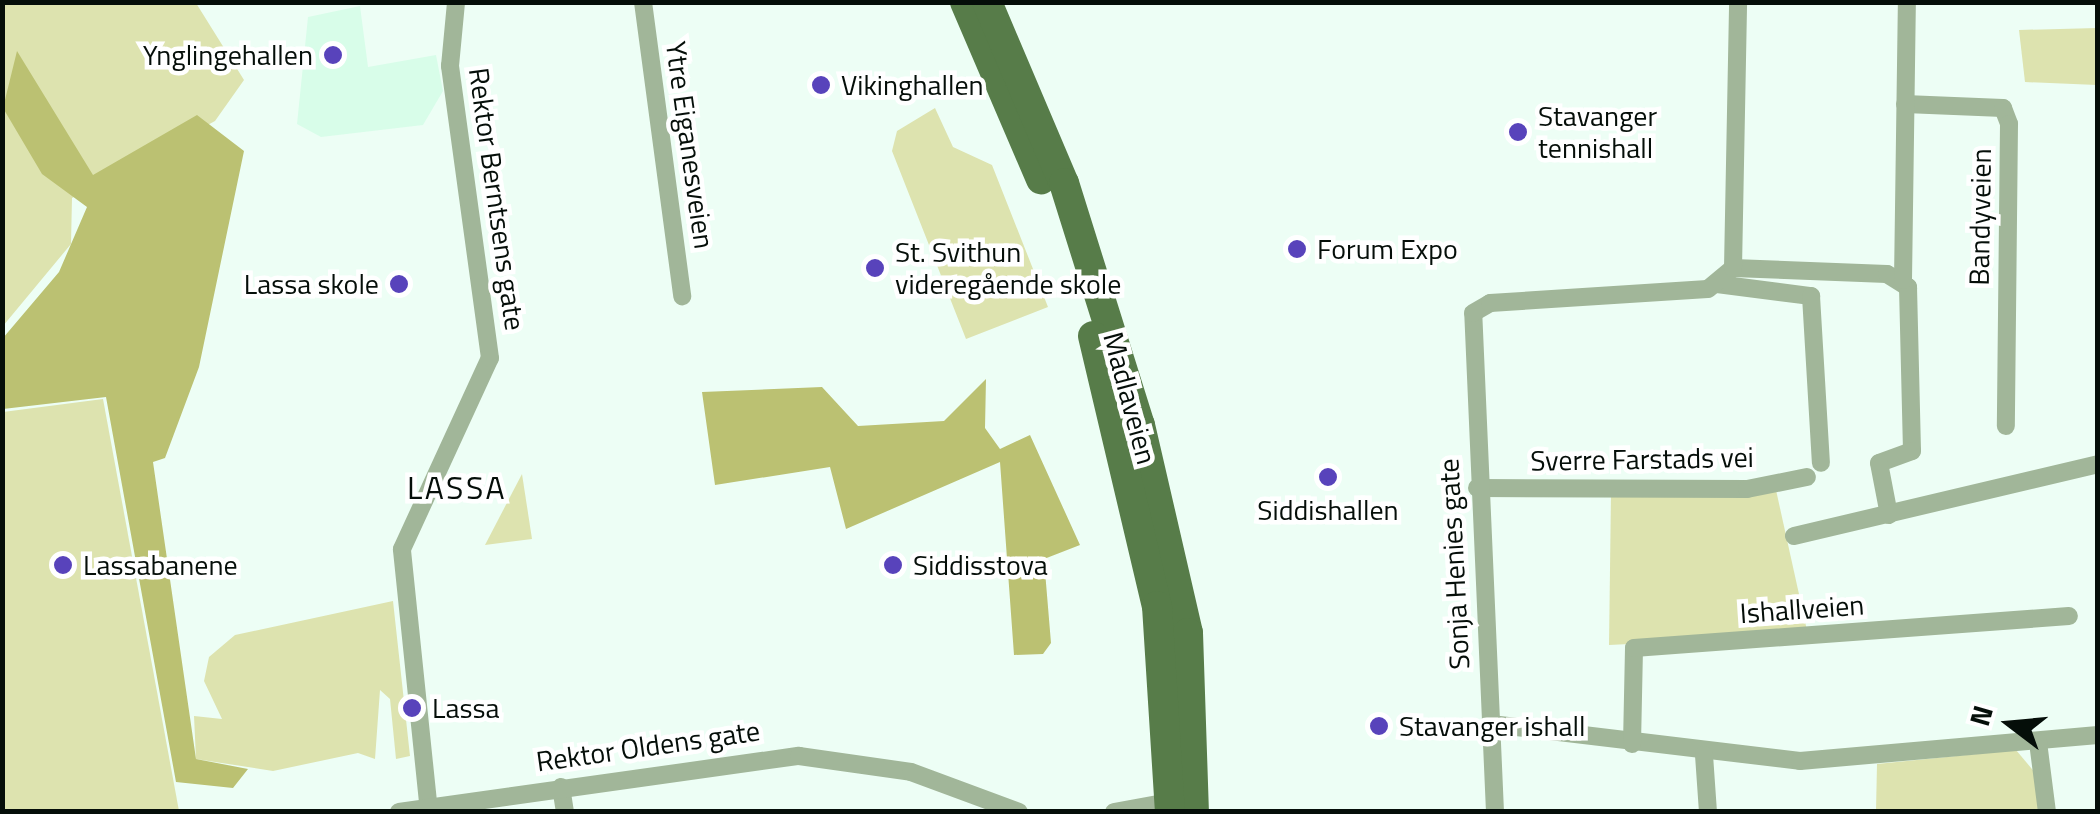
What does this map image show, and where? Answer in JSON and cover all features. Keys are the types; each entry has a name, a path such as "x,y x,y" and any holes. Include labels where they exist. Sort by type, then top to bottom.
{"main road":[{"name":"Madlaveien","path":"965,2 1058,224 1116,420 1159,622 1183,807"},
{"name":"Madlaveien","path":"987,2 1064,183 1140,425 1188,633 1183,807"}],"street":[{"name":"Rektor Berntsens gate","path":"428,802 402,549 490,358 450,66 456,2"},
{"name":"Ytre Eiganesveien","path":"644,2 682,296"},
{"path":"1716,284 1732,268 1738,2"},
{"path":"1890,515 1879,463 1912,451 1903,280 1907,2"},
{"name":"Bandyveien","path":"1905,104 2003,108 2009,124 2006,426"},
{"path":"1732,268 1903,280"},
{"path":"1716,284 1811,296 1821,462"},
{"name":"Sonja Henies gate","path":"1495,812 1477,488 1473,313 1490,304 1716,284"},
{"path":"1794,536 2098,464"},
{"name":"Sverre Farstads vei","path":"1477,488 1747,489 1806,477"},
{"name":"Ishallveien","path":"1632,744 1634,648 2069,616"},
{"path":"1491,724 1704,755 1800,761 2098,735"},
{"path":"2038,742 2047,812"},
{"path":"1704,755 1708,812"},
{"name":"Rektor Oldens gate","path":"399,812 428,802 799,756 911,772 1019,812"},
{"path":"561,787 565,812"},
{"path":"1114,812 1183,807"}],"shaded area":[{"path":"2,3 196,3 244,80 215,121 72,198 71,244 3,326"},
{"path":"360,6 368,67 436,55 443,91 423,125 321,137 297,124 308,17"},
{"path":"2097,28 2097,85 2025,82 2019,30"},
{"path":"935,108 953,147 992,165 1048,307 966,339 892,151 897,131"},
{"name":"Lassabanene","path":"103,399 179,811 3,811 3,412"},
{"path":"522,474 532,539 485,545"},
{"path":"1776,490 1808,635 1609,645 1611,494"},
{"path":"393,601 410,756 396,759 390,699 380,690 375,759 358,753 273,771 196,759 194,716 222,719 204,681 209,657 235,635"},
{"path":"2016,750 2037,775 2040,811 1876,811 1877,764"}],"green space":[{"path":"17,51 93,175 197,115 244,151 199,367 165,458 153,462 196,759 248,769 233,788 176,782 106,397 3,409 3,338 59,272 87,207 42,174 3,108"},
{"path":"986,379 985,428 1000,449 1030,435 1080,545 1044,559 1051,643 1043,654 1014,655 1000,462 846,529 830,467 715,485 702,392 822,387 858,426 944,421"}],"place":[{"name":"Ynglingehallen","path":"333,55"},
{"name":"Vikinghallen","path":"821,85"},
{"name":"Stavanger tennishall","path":"1518,132"},
{"name":"Forum Expo","path":"1297,249"},
{"name":"St. Svithun videregående skole","path":"875,268"},
{"name":"Lassa skole","path":"399,284"},
{"name":"Siddishallen","path":"1328,477"},
{"name":"Lassabanene","path":"63,565"},
{"name":"Siddisstova","path":"893,565"},
{"name":"Lassa","path":"412,708"},
{"name":"Stavanger ishall","path":"1379,726"}],"district":[{"name":"LASSA","path":"457,487"}]}
